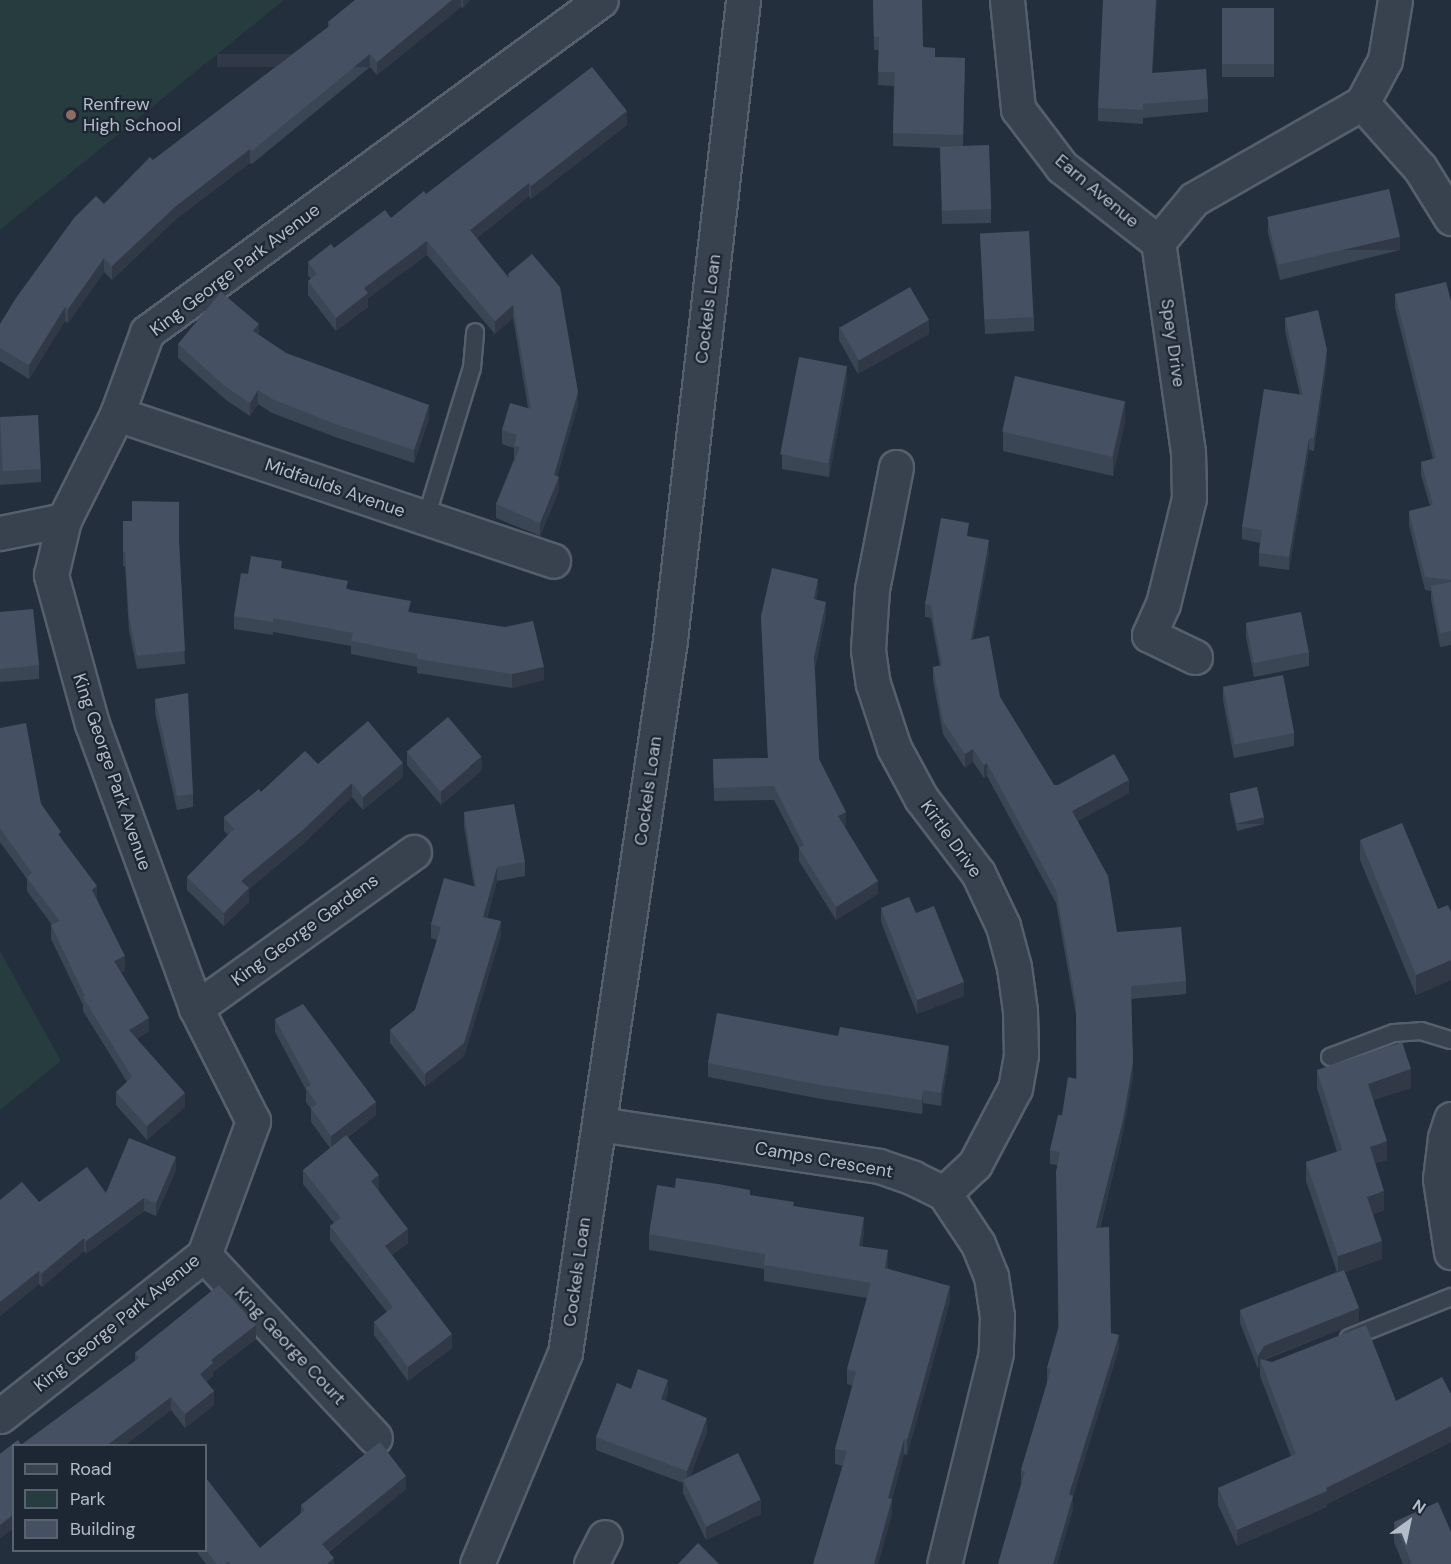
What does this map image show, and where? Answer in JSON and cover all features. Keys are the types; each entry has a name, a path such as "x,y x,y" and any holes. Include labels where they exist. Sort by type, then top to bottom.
{"street":[{"name":"King George Park Avenue","path":"0,1416 204,1255 253,1121 196,1008 92,724 51,575 64,520 117,414 147,332 601,0"},
{"name":"Cockels Loan","path":"477,1564 565,1353 670,640 744,0"},
{"name":"Earn Avenue","path":"1007,0 1018,110 1062,166 1158,242"},
{"path":"1158,242 1194,199 1362,103 1385,60 1395,0"},
{"path":"1362,103 1420,168 1451,218"},
{"name":"Spey Drive","path":"1158,242 1188,452 1189,498 1162,604 1149,636 1196,657"},
{"name":"Midfaulds Avenue","path":"117,414 553,561"},
{"name":"Kirtle Drive","path":"896,467 873,589 868,650 873,684 894,748 921,798 978,873 1003,926 1014,967 1020,1011 1021,1055 1015,1088 975,1164 944,1193"},
{"path":"0,533 64,520"},
{"name":"King George Gardens","path":"196,1008 414,852"},
{"path":"1451,1119 1445,1138 1440,1179 1451,1252"},
{"name":"Camps Crescent","path":"598,1124 879,1166 913,1178 944,1193"},
{"path":"944,1193 978,1244 991,1276 997,1316 996,1353 944,1564"},
{"name":"King George Court","path":"204,1255 375,1437"}],"lane":[{"path":"426,518 472,368 475,332"},
{"path":"1330,1057 1394,1033 1421,1031 1451,1040"},
{"path":"1332,1344 1451,1298"}],"green space":[{"name":"Renfrew High School","path":"0,0 284,0 0,230"},
{"path":"0,951 61,1061 0,1110"}],"building":[{"path":"355,0 452,0 377,62 370,54 252,151 250,149 176,206 112,266 104,258 68,309 65,307 29,365 0,348 0,324 16,298 74,218 96,196 104,204 150,157 153,160 331,25 328,22"},
{"path":"873,0 922,0 923,47 935,48 935,57 965,58 963,135 893,133 895,72 878,72 879,37 874,37"},
{"path":"1103,0 1156,0 1152,73 1206,69 1208,99 1143,104 1143,110 1098,108"},
{"path":"1222,8 1274,8 1274,64 1222,64"},
{"path":"592,67 627,111 531,186 529,183 470,230 509,278 508,274 532,254 560,287 578,392 554,475 559,477 540,523 496,504 520,447 514,446 517,435 502,430 510,403 531,409 513,305 495,321 427,241 364,288 368,293 336,318 308,281 317,274 308,262 331,244 334,248 385,210 391,218 424,191 426,194"},
{"path":"989,145 991,209 942,211 940,147"},
{"path":"1389,189 1400,237 1278,265 1267,217"},
{"path":"1029,231 1034,317 985,319 980,234"},
{"path":"1446,282 1451,301 1451,580 1425,577 1409,511 1433,505 1421,462 1436,458 1395,294"},
{"path":"910,287 929,320 859,360 840,328"},
{"path":"221,292 259,324 253,331 286,353 429,405 414,450 338,425 272,399 258,390 250,403 226,387 178,344"},
{"path":"1318,310 1327,350 1314,438 1309,438 1289,557 1259,553 1262,530 1242,527 1264,389 1303,395 1285,318"},
{"path":"799,357 847,366 828,464 780,454"},
{"path":"1015,376 1125,401 1112,457 1002,432"},
{"path":"38,415 41,469 3,471 0,417"},
{"path":"132,501 179,502 185,651 137,656 129,617 125,552 123,552 123,521 132,521"},
{"path":"941,518 969,523 967,536 989,540 971,640 989,636 1000,697 1054,785 1058,785 1114,754 1129,780 1072,811 1108,876 1117,932 1181,927 1186,981 1131,986 1133,1062 1123,1120 1096,1228 1109,1227 1111,1333 1119,1335 1069,1494 1073,1496 1053,1564 998,1564 1025,1472 1021,1470 1051,1369 1047,1368 1059,1327 1056,1172 1060,1152 1050,1150 1058,1115 1062,1115 1068,1077 1077,1079 1076,1002 1056,890 987,763 984,765 973,749 965,754 943,721 933,667 942,665 931,605 925,604"},
{"path":"251,556 282,561 281,568 348,581 346,589 411,601 408,612 505,627 533,621 544,667 512,674 417,659 417,654 351,641 353,633 273,618 273,622 234,616 241,573 248,574"},
{"path":"772,568 818,579 814,599 826,602 814,657 819,759 846,812 838,816 878,881 836,907 799,848 804,845 774,786 714,788 713,759 768,758 761,616"},
{"path":"1451,582 1451,631 1440,633 1431,586"},
{"path":"33,609 39,665 0,669 0,612"},
{"path":"1301,612 1309,652 1254,663 1246,623"},
{"path":"1283,675 1294,733 1234,745 1223,687"},
{"path":"188,693 193,794 177,796 155,699"},
{"path":"448,717 481,757 440,792 407,752"},
{"path":"368,721 403,763 363,797 352,783 303,830 241,881 249,888 224,913 187,877 234,829 224,817 259,789 261,792 305,751 318,764"},
{"path":"26,723 41,804 61,832 58,834 97,886 92,890 125,956 114,961 149,1018 129,1030 185,1093 147,1126 116,1092 132,1077 83,997 85,996 51,925 60,921 27,878 32,873 0,828 0,728"},
{"path":"1257,787 1264,817 1237,824 1230,793"},
{"path":"514,804 525,862 497,867 483,917 501,921 464,1043 425,1074 390,1030 415,1010 441,927 431,924 444,878 476,887 464,812"},
{"path":"1402,823 1438,909 1448,905 1451,912 1451,960 1416,975 1360,840"},
{"path":"909,897 916,913 934,906 964,982 917,1000 881,908"},
{"path":"303,1004 376,1102 331,1136 311,1108 317,1104 306,1088 311,1085 275,1019"},
{"path":"717,1013 838,1036 840,1027 949,1046 941,1093 923,1090 922,1100 821,1085 708,1063"},
{"path":"1402,1042 1411,1069 1368,1084 1387,1141 1370,1147 1384,1191 1367,1197 1382,1241 1338,1256 1306,1162 1342,1150 1317,1070"},
{"path":"346,1135 379,1175 371,1181 408,1229 385,1246 452,1334 408,1367 374,1322 393,1307 330,1226 341,1218 303,1170"},
{"path":"129,1138 176,1157 156,1203 144,1198 86,1241 84,1238 42,1273 39,1271 0,1302 0,1200 22,1182 39,1202 87,1167 106,1193"},
{"path":"676,1178 750,1190 750,1195 794,1202 793,1206 864,1217 859,1246 888,1250 885,1268 950,1286 907,1440 904,1439 888,1498 892,1499 874,1564 813,1564 847,1451 835,1449 856,1372 847,1369 871,1283 764,1265 765,1254 649,1234 657,1185 675,1188"},
{"path":"1344,1270 1359,1308 1264,1346 1258,1356 1240,1310"},
{"path":"219,1285 256,1325 211,1360 213,1363 200,1374 214,1391 185,1414 171,1397 109,1444 22,1444 139,1358 135,1353"},
{"path":"1366,1325 1396,1401 1442,1377 1451,1394 1451,1426 1326,1488 1327,1491 1237,1530 1218,1488 1296,1454 1260,1359 1272,1362"},
{"path":"638,1369 668,1380 661,1399 707,1418 687,1471 596,1437 617,1383 631,1389"},
{"path":"380,1442 406,1476 322,1544 334,1558 327,1564 231,1564 228,1561 224,1564 217,1564 207,1551 207,1479 260,1548 305,1510 301,1505"},
{"path":"12,1445 12,1516 0,1525 0,1454"},
{"path":"738,1453 761,1500 706,1526 683,1480"},
{"path":"1438,1502 1451,1532 1451,1564 1412,1564 1394,1522"},
{"path":"698,1543 719,1564 678,1564"}],"place":[{"name":"Renfrew High School","path":"71,115"}]}
